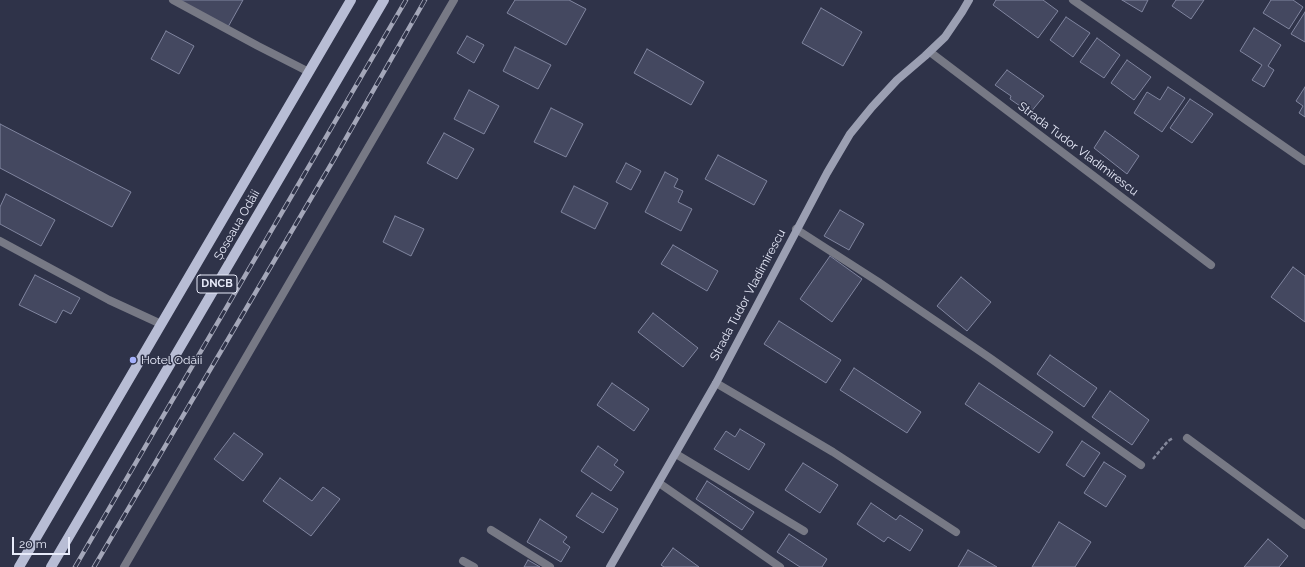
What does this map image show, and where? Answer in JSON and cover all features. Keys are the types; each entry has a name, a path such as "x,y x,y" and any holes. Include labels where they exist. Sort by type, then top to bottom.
{"main road":[{"name":"Șoseaua Odăii","path":"19,567 351,0"},
{"name":"Șoseaua Odăii","path":"51,567 384,0"}],"street":[{"path":"173,0 309,72"},
{"path":"124,567 454,0"},
{"name":"Strada Tudor Vladimirescu","path":"610,567 716,383 796,229 850,134 897,80 945,37 969,0"},
{"path":"1073,0 1305,161"},
{"name":"Strada Tudor Vladimirescu","path":"930,52 1211,265"},
{"path":"796,229 877,281 990,358 1141,465"},
{"path":"0,241 109,300 161,324"},
{"path":"716,383 833,452 956,532"},
{"path":"1187,438 1305,525"},
{"path":"676,454 804,531"},
{"path":"659,483 780,567"},
{"path":"492,530 550,567"},
{"path":"463,561 474,567"}],"path":[{"path":"1141,465 1148,465 1168,441 1177,436 1187,438"}],"building":[{"path":"178,0 243,0 228,27"},
{"path":"515,0 569,0 586,9 566,45 507,13"},
{"path":"996,0 1043,0 1058,11 1038,38 993,5"},
{"path":"1122,0 1148,0 1142,12"},
{"path":"1176,0 1204,0 1191,19 1172,6"},
{"path":"1271,0 1293,0 1303,7 1289,29 1263,13"},
{"path":"821,8 862,32 843,66 802,43"},
{"path":"1305,12 1305,42 1291,34"},
{"path":"1066,17 1090,33 1073,57 1050,40"},
{"path":"1254,28 1281,45 1268,66 1274,70 1264,87 1252,80 1262,65 1240,51"},
{"path":"166,31 194,46 179,74 151,59"},
{"path":"467,36 484,45 474,63 457,53"},
{"path":"1097,38 1120,55 1104,78 1080,62"},
{"path":"515,47 551,65 538,89 503,71"},
{"path":"647,49 704,82 691,105 634,73"},
{"path":"1127,60 1151,77 1134,100 1111,83"},
{"path":"1007,70 1044,96 1030,113 1010,99 1011,96 995,85"},
{"path":"1168,87 1185,98 1162,132 1134,113 1147,92 1160,100"},
{"path":"1305,87 1305,117 1299,113 1303,106 1296,101"},
{"path":"469,90 499,106 484,134 454,119"},
{"path":"1190,99 1213,114 1192,143 1170,128"},
{"path":"551,108 583,124 566,157 534,142"},
{"path":"0,124 131,192 112,227 0,168"},
{"path":"1105,131 1139,156 1127,174 1094,148"},
{"path":"444,133 474,149 457,179 427,163"},
{"path":"718,155 767,181 754,205 705,179"},
{"path":"626,163 641,171 631,190 616,182"},
{"path":"665,172 678,179 674,187 683,191 678,202 692,209 681,231 645,212"},
{"path":"574,186 608,203 595,229 561,212"},
{"path":"6,194 55,220 41,246 0,224 0,207"},
{"path":"840,210 864,224 849,250 824,236"},
{"path":"395,216 424,229 411,256 383,242"},
{"path":"673,245 718,271 707,291 661,264"},
{"path":"830,256 862,279 832,322 800,299"},
{"path":"1293,267 1305,276 1305,322 1271,297"},
{"path":"35,275 80,298 71,314 63,310 56,323 19,305"},
{"path":"961,277 991,302 967,331 937,306"},
{"path":"653,313 698,348 683,367 638,332"},
{"path":"779,321 841,360 826,383 764,344"},
{"path":"1050,355 1097,388 1084,407 1037,374"},
{"path":"854,368 921,412 907,433 840,390"},
{"path":"612,383 649,409 634,431 597,405"},
{"path":"979,383 1053,432 1039,453 965,404"},
{"path":"1110,391 1149,420 1132,445 1092,417"},
{"path":"740,429 765,444 749,470 714,449 726,431 735,437"},
{"path":"234,433 263,454 243,481 214,459"},
{"path":"1082,441 1100,453 1084,477 1066,465"},
{"path":"598,446 618,460 614,465 624,472 611,491 581,471"},
{"path":"1104,462 1126,476 1106,507 1084,493"},
{"path":"803,463 838,485 820,513 785,490"},
{"path":"280,478 312,501 323,487 340,499 311,536 263,501"},
{"path":"707,481 754,512 742,530 696,499"},
{"path":"592,493 618,509 603,533 576,516"},
{"path":"871,503 896,520 900,515 923,530 910,551 888,537 884,542 857,524"},
{"path":"540,519 567,537 563,542 570,547 561,562 527,542"},
{"path":"1059,522 1091,542 1075,567 1032,567"},
{"path":"789,534 827,559 822,567 800,567 777,552"},
{"path":"1268,539 1288,556 1279,567 1244,567"},
{"path":"673,548 699,567 664,567 661,565"},
{"path":"968,550 997,567 958,567"},
{"path":"528,560 540,567 524,567"}],"railway":[{"path":"75,567 406,0"},
{"path":"94,567 333,161 425,0"}],"place":[{"name":"Hotel Odăii","path":"133,360"}]}
